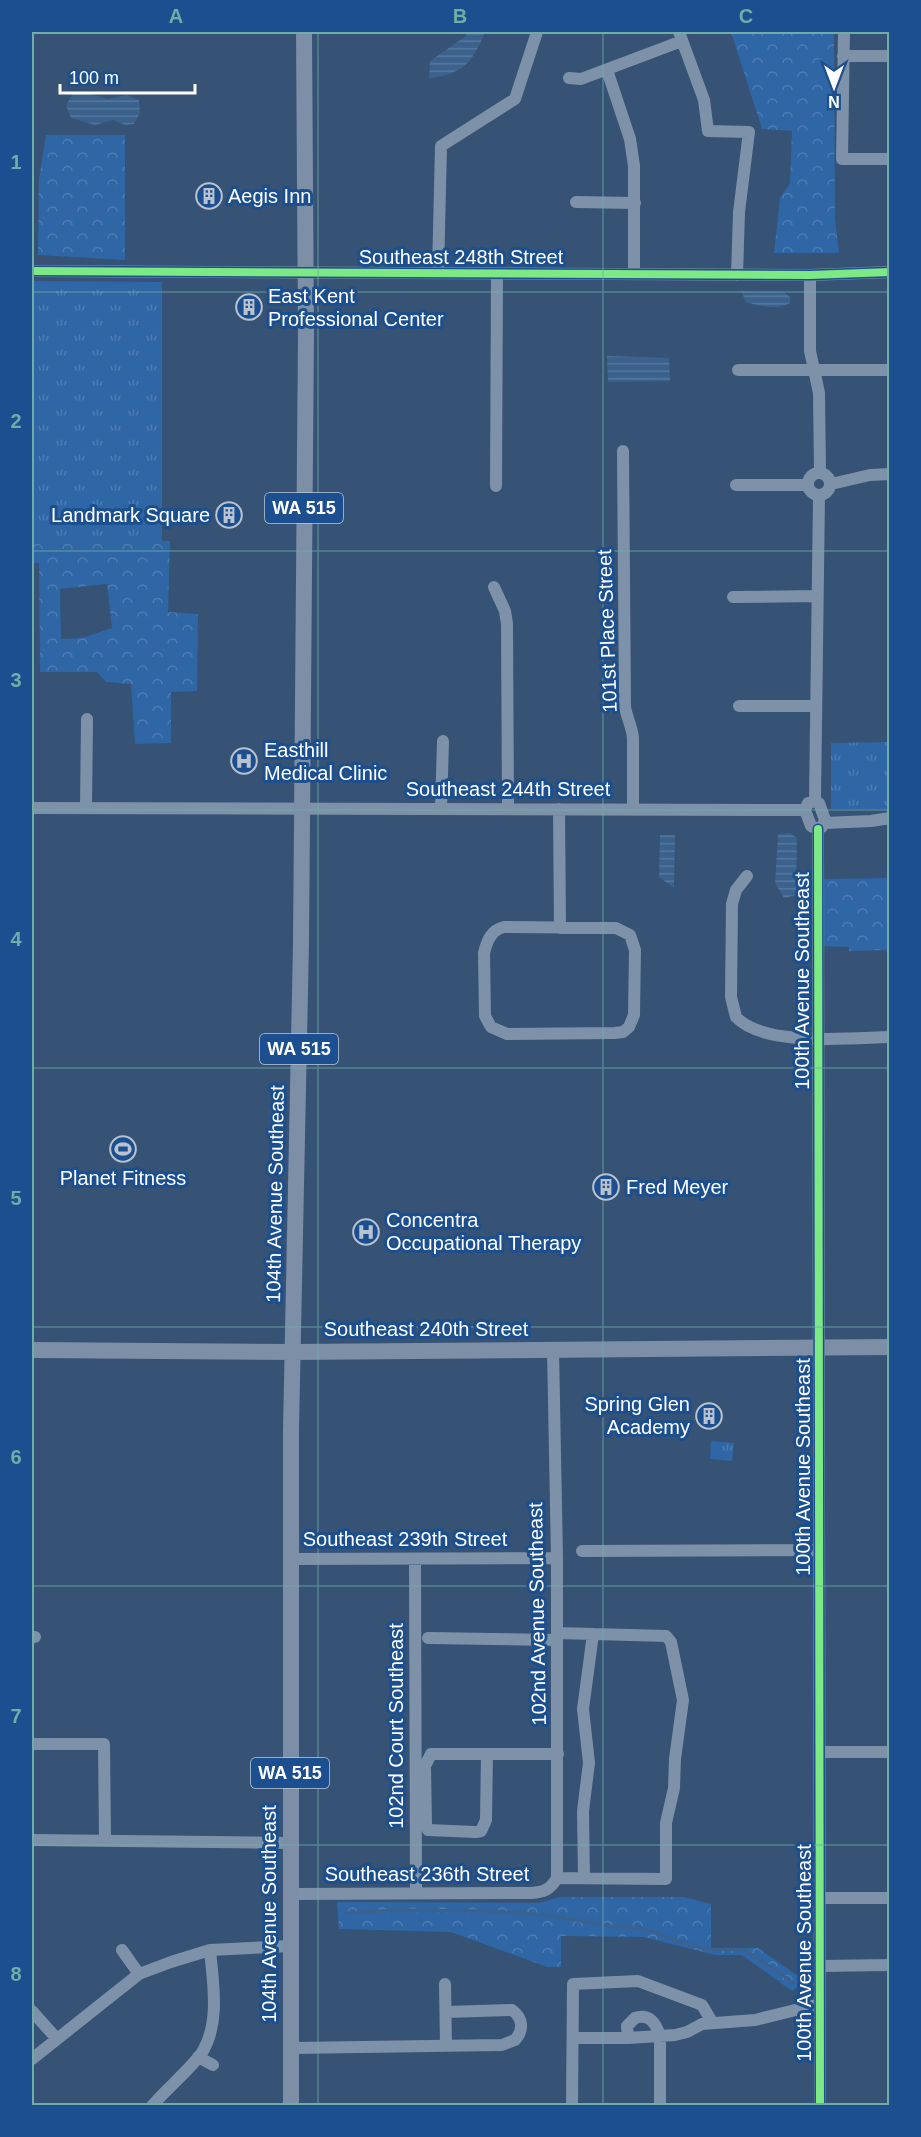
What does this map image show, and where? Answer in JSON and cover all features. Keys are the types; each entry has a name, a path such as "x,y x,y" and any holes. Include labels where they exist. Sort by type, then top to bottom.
{"main road":[{"name":"104th Avenue Southeast","path":"291,2106 290,1559 301,950 306,273 304,32"},
{"name":"Southeast 240th Street","path":"32,1350 292,1352 890,1347"}],"street":[{"path":"438,273 441,146 514,99 537,32"},
{"path":"844,32 842,159 890,159"},
{"path":"569,78 581,79 607,70 680,36 704,100 708,131 749,132 739,212 737,275"},
{"path":"843,56 890,56"},
{"path":"607,70 630,139 635,203 633,274"},
{"path":"576,202 635,203"},
{"name":"Southeast 248th Street","path":"32,272 737,275 890,272"},
{"path":"496,486 498,274"},
{"path":"810,275 810,351 819,393 820,473"},
{"path":"738,370 890,370"},
{"name":"101st Place Street","path":"623,451 625,707 633,738 633,809"},
{"path":"808,485 813,475 820,473 826,475 831,484"},
{"path":"831,484 870,475 890,474"},
{"path":"808,485 812,494 819,496 826,494 831,484"},
{"path":"736,485 808,485"},
{"path":"819,496 816,706 810,805 819,803 821,826 890,818"},
{"path":"494,587 503,605 507,624 508,809"},
{"path":"733,597 817,596"},
{"path":"739,706 816,706"},
{"path":"86,808 87,719"},
{"path":"441,809 443,741"},
{"name":"Southeast 244th Street","path":"32,808 633,809 810,805"},
{"path":"559,809 560,928"},
{"name":"100th Avenue Southeast","path":"820,2106 819,1039 821,826"},
{"path":"747,876 736,890 732,904 731,997 736,1017 746,1025 759,1030 792,1038 890,1037"},
{"path":"504,927 560,928 616,928 630,935 635,950 634,1015 629,1027 623,1032 507,1034 491,1027 485,1016 484,954 489,938 504,927"},
{"name":"102nd Avenue Southeast","path":"553,1349 566,1553 557,1636 557,1878"},
{"name":"Southeast 239th Street","path":"290,1559 415,1559 566,1553 819,1550"},
{"name":"102nd Court Southeast","path":"415,1559 416,1893"},
{"path":"428,1638 593,1634 583,1709 589,1763 583,1811 584,1878"},
{"name":"Southeast 236th Street","path":"290,1894 538,1893 545,1892 557,1878 666,1879 666,1823 672,1806 682,1700 671,1642 666,1636 593,1634"},
{"path":"32,1744 104,1744 105,1839"},
{"path":"821,1752 890,1752"},
{"name":"102nd Court Southeast","path":"431,1754 487,1754 485,1825 481,1831 431,1832 426,1825 425,1766 428,1758 431,1754"},
{"path":"487,1754 558,1754"},
{"path":"32,1839 290,1843"},
{"path":"821,1898 890,1898"},
{"path":"32,2059 139,1974 210,1950 290,1946"},
{"path":"122,1950 139,1974"},
{"path":"152,2106 202,2052 210,2033 214,2003 210,1950"},
{"path":"821,1966 890,1965"},
{"path":"572,2106 573,1984 638,1981 702,2005 712,2022"},
{"path":"445,1984 446,2046"},
{"path":"573,2038 660,2036 687,2032 702,2024 712,2022 755,2020 820,2004"},
{"path":"291,2048 508,2044 518,2038 522,2025 519,2017 512,2010 446,2012"},
{"path":"32,2011 57,2038"},
{"path":"628,2038 627,2026 635,2018 640,2016 652,2020 660,2036 660,2106"},
{"path":"645,2037 660,2052"},
{"path":"198,2056 213,2065"}],"green space":[{"path":"731,32 834,32 835,219 839,253 774,253 780,198 790,183 792,131 762,129"},
{"path":"46,135 125,135 125,260 38,255 39,179"},
{"path":"32,281 162,282 162,542 32,540"},
{"path":"32,384 162,489 162,541 170,541 168,612 198,614 197,691 171,692 171,743 135,744 131,684 106,682 97,672 40,672 39,563 32,563","holes":["107,584 112,628 82,638 61,639 60,589"]},
{"path":"889,742 889,809 831,809 831,743"},
{"path":"889,878 889,950 849,951 849,947 821,946 822,879"},
{"path":"711,1441 734,1443 732,1461 710,1459"},
{"path":"560,1897 684,1897 711,1904 711,1948 758,1948 805,1981 792,1991 742,1955 715,1955 644,1937 561,1936 561,1967 547,1967 451,1932 339,1929 337,1902 538,1903"}],"shaded area":[{"path":"467,32 485,32 471,59 459,70 429,78 430,61 466,36"},
{"path":"73,92 107,99 127,95 139,100 140,113 134,124 126,125 113,120 95,125 71,118 66,106"},
{"path":"741,291 784,292 790,297 790,303 773,307 757,305 746,302"},
{"path":"607,356 669,358 670,381 608,382"},
{"path":"790,833 797,838 796,895 784,898 775,883 778,834"},
{"path":"660,835 675,835 674,888 659,877"}],"waterway":[{"path":"346,1913 397,1910 489,1911 545,1915 616,1927 637,1927 704,1949 745,1950 794,1983"}],"cycle path":[{"path":"32,271 810,275 890,272"},
{"path":"818,829 820,2106"}],"place":[{"name":"Aegis Inn","path":"209,196"},
{"name":"East Kent Professional Center","path":"249,307"},
{"name":"Landmark Square","path":"229,515"},
{"name":"Easthill Medical Clinic","path":"244,761"},
{"name":"Planet Fitness","path":"123,1149"},
{"name":"Fred Meyer","path":"606,1187"},
{"name":"Concentra Occupational Therapy","path":"366,1232"},
{"name":"Spring Glen Academy","path":"709,1416"}]}
